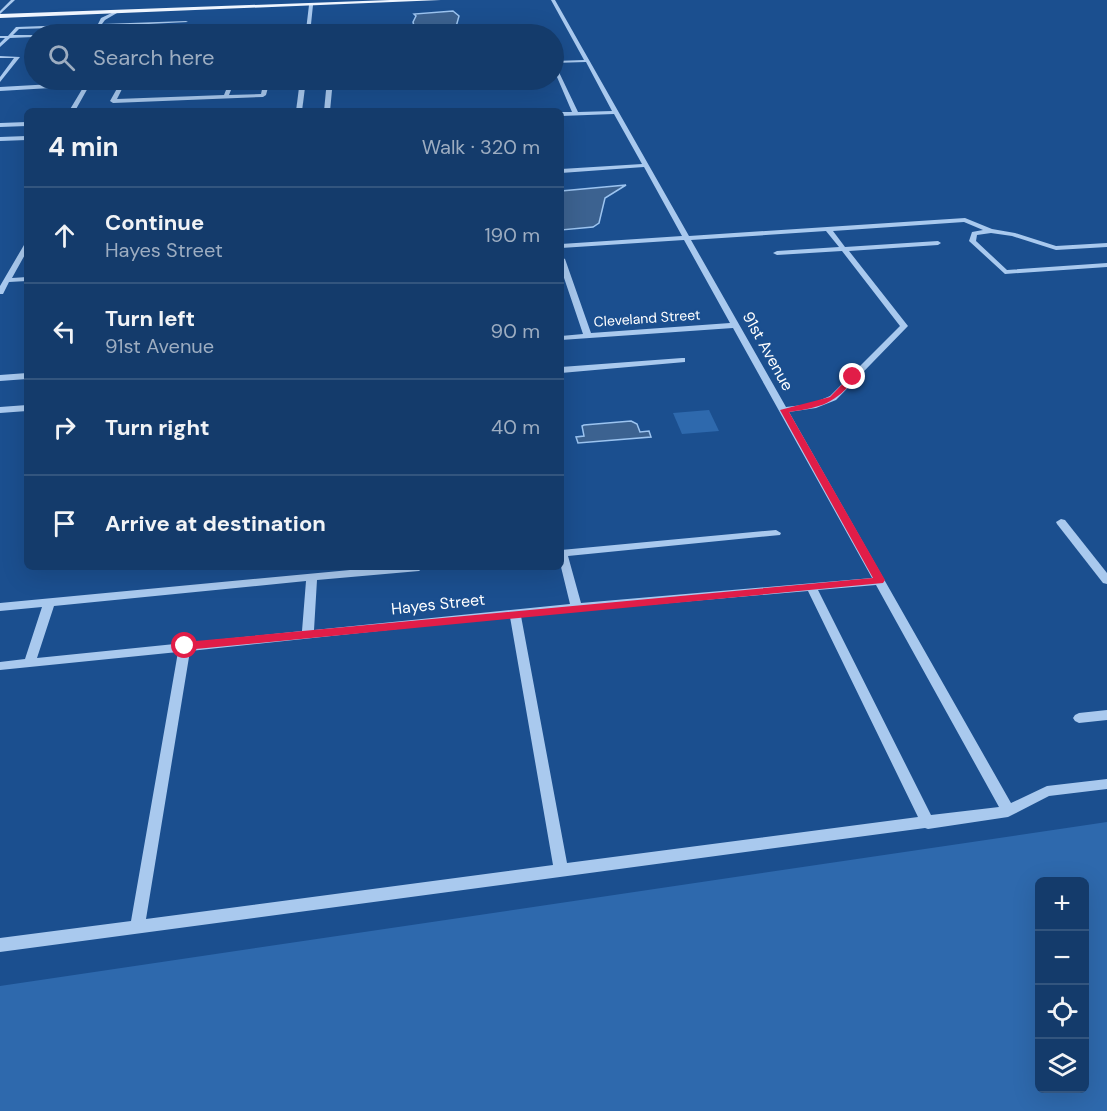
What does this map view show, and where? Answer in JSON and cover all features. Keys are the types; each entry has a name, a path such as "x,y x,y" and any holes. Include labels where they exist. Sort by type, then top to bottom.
{"main road":[{"path":"0,14 438,0"}],"street":[{"path":"0,14 13,0"},
{"name":"91st Avenue","path":"553,0 1008,811"},
{"path":"309,24 311,5"},
{"path":"100,24 103,19 117,12"},
{"path":"128,24 186,22"},
{"path":"0,46 18,28 24,28"},
{"path":"0,37 24,36"},
{"path":"0,57 18,57 0,80"},
{"path":"564,63 587,61"},
{"path":"564,87 576,114"},
{"path":"0,89 24,88"},
{"path":"74,108 84,90"},
{"path":"119,90 113,102 262,95 264,90"},
{"path":"226,97 228,90"},
{"path":"299,108 302,90"},
{"path":"327,108 329,90"},
{"path":"564,114 616,112"},
{"path":"0,125 24,124"},
{"path":"0,139 24,138"},
{"path":"564,171 646,165"},
{"path":"564,246 965,220 991,231"},
{"path":"784,410 813,406 833,398 904,326 828,229"},
{"path":"1107,245 1056,248 1013,234 991,231 974,233 972,241 1005,272 1107,265"},
{"path":"777,253 938,243"},
{"path":"0,292 24,250"},
{"path":"564,268 588,336"},
{"path":"7,280 24,279"},
{"name":"Cleveland Street","path":"564,338 736,325"},
{"path":"564,370 682,360"},
{"path":"0,378 24,376"},
{"path":"0,410 24,408"},
{"path":"1061,522 1107,580"},
{"path":"564,553 776,533"},
{"path":"564,560 577,608"},
{"path":"0,607 390,570"},
{"path":"308,633 312,578"},
{"name":"Hayes Street","path":"0,666 308,633 880,580"},
{"path":"811,587 928,823"},
{"path":"30,663 49,603"},
{"path":"515,613 561,871"},
{"path":"137,927 185,646"},
{"path":"1079,718 1107,715"},
{"path":"0,945 928,823 1008,811 1047,791 1107,784"}],"shaded area":[{"path":"453,11 459,16 457,24 414,24 416,16 414,14"},
{"path":"626,185 605,198 599,223 593,227 564,230 564,191"},
{"path":"709,410 719,431 682,434 673,413"},
{"path":"631,421 637,424 640,432 649,431 651,437 578,443 576,437 584,436 582,426 584,425"},
{"path":"1107,822 1107,1111 0,1111 0,986"}],"route":[{"path":"185,646 880,580 784,410 813,406 833,398 853,377"}]}
